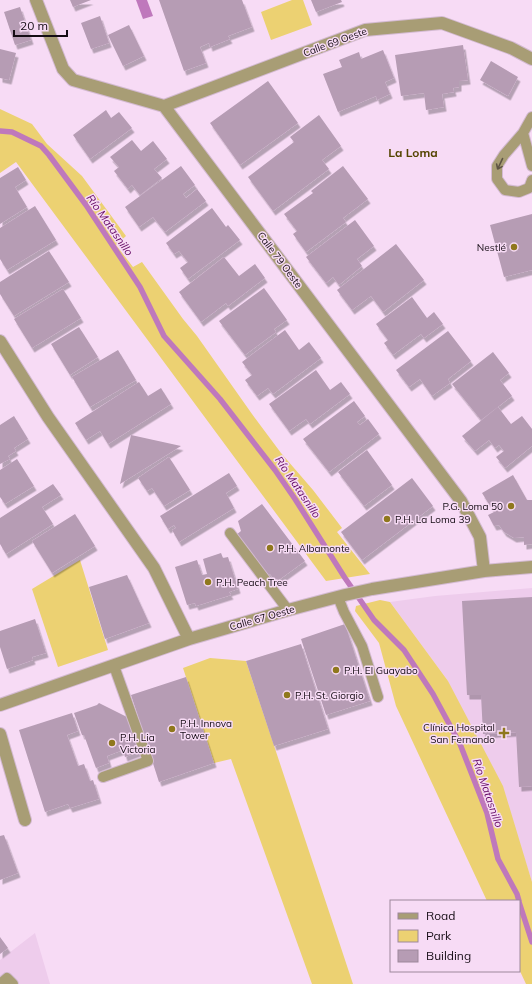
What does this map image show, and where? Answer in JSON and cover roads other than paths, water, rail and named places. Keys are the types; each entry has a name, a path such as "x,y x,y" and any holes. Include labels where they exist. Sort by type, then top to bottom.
{"street":[{"path":"36,0 63,69 73,80 164,106"},
{"name":"Calle 69 Oeste","path":"164,106 365,30 442,23 511,48 532,59"},
{"name":"Calle 79 Oeste","path":"164,106 461,501 480,537 484,572"},
{"path":"0,342 48,418 154,568 189,639"},
{"name":"Calle 67 Oeste","path":"0,705 189,639 341,596 372,589 484,572 532,567"},
{"path":"0,734 3,754 24,820"}],"lane":[{"path":"532,117 523,133 504,155 497,166 497,179 505,190 519,192 529,188 532,180"},
{"path":"523,133 532,166"},
{"path":"230,533 288,610"},
{"path":"341,596 344,612 362,646 378,697"},
{"path":"103,777 148,760 114,666"},
{"path":"0,984 7,978 13,984"}],"waterway":[{"name":"Río Matasnillo","path":"0,131 12,132 41,146 49,155 86,205 140,287 164,336 220,399 275,470 374,620 404,650 433,694 460,744 487,813 498,859 519,900"},
{"name":"Río Matasnillo","path":"520,905 532,942"}],"place":[{"name":"Nestlé","path":"514,247"},
{"name":"P.G. Loma 50","path":"511,506"},
{"name":"P.H. La Loma 39","path":"387,519"},
{"name":"P.H. Albamonte","path":"270,548"},
{"name":"P.H. Peach Tree","path":"208,582"},
{"name":"P.H. El Guayabo","path":"336,670"},
{"name":"P.H. St. Giorgio","path":"287,695"},
{"name":"P.H. Innova Tower","path":"172,729"},
{"name":"Clínica Hospital San Fernando","path":"504,733"},
{"name":"P.H. Lia Victoria","path":"112,743"}],"district":[{"name":"La Loma","path":"413,152"}]}
